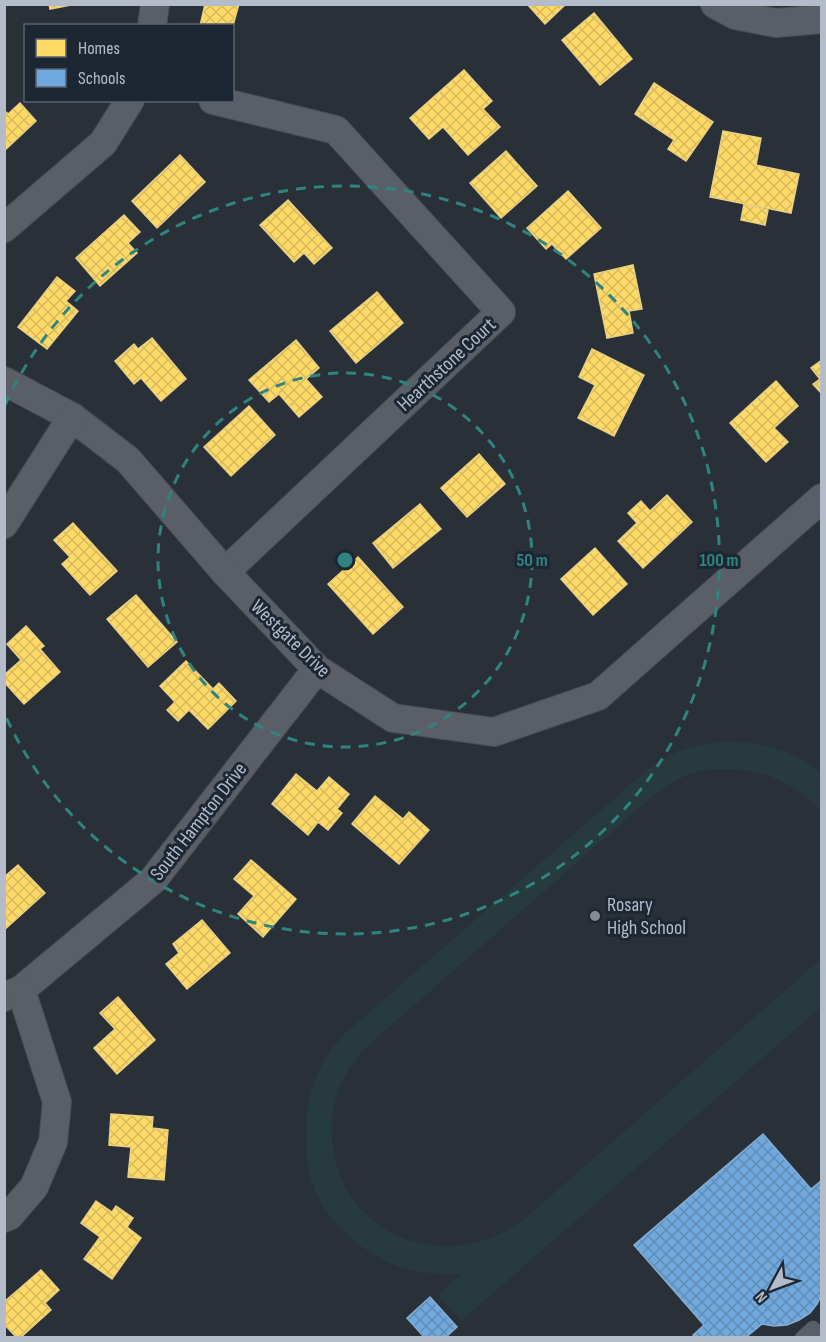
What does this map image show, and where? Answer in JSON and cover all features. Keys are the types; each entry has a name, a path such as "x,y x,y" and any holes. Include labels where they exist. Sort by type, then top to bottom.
{"street":[{"path":"152,24 155,4"},
{"path":"715,4 735,15 776,23 822,19"},
{"path":"4,228 103,143 129,102"},
{"name":"Hearthstone Court","path":"221,102 336,130 501,312 225,572"},
{"name":"Westgate Drive","path":"4,381 72,417 128,460 225,572 317,669 393,718 494,732 598,696 822,498"},
{"path":"4,524 72,417"},
{"name":"South Hampton Drive","path":"13,994 153,879 317,669"},
{"path":"4,1218 9,1216 34,1187 52,1142 57,1102 13,994"}],"lane":[{"path":"802,1338 813,1328 822,1337"}],"green space":[{"path":"717,742 745,742 772,747 810,764 821,773 821,811 791,786 769,776 744,770 695,772 675,781 653,796 372,1042 351,1065 338,1092 333,1112 334,1152 345,1186 365,1213 393,1233 425,1244 459,1246 494,1237 528,1216 821,959 821,1007 461,1321 438,1295 461,1274 421,1272 383,1260 343,1231 323,1205 310,1176 306,1145 307,1112 318,1072 332,1049 351,1028 646,771 679,751"}],"building: Homes":[{"path":"49,4 76,4 50,9"},
{"path":"205,4 239,4 233,24 200,24"},
{"path":"527,4 566,4 545,24"},
{"path":"594,13 632,59 600,85 562,40"},
{"path":"464,70 492,101 483,109 500,127 468,155 443,127 429,139 410,118"},
{"path":"654,83 713,122 686,161 668,149 674,140 635,114"},
{"path":"20,103 36,121 4,151 4,110 8,114"},
{"path":"723,131 761,138 756,165 799,174 791,213 710,197"},
{"path":"506,151 537,186 501,218 470,183"},
{"path":"180,155 205,182 157,228 132,201"},
{"path":"568,191 601,228 566,259 552,244 546,249 527,228"},
{"path":"288,200 332,248 314,264 304,253 294,262 260,225"},
{"path":"744,204 768,210 765,225 741,220"},
{"path":"124,215 140,232 128,243 137,253 100,286 76,258"},
{"path":"633,265 642,309 629,311 633,333 607,338 594,274"},
{"path":"57,277 75,291 66,301 78,311 47,349 18,327"},
{"path":"377,292 403,323 356,363 330,331"},
{"path":"152,338 186,379 161,401 141,378 134,384 115,361 134,344 138,349"},
{"path":"296,340 319,368 306,379 322,397 299,417 279,394 269,402 249,380"},
{"path":"592,349 644,375 614,436 578,418 595,385 579,377"},
{"path":"822,360 822,394 813,384 820,379 811,368"},
{"path":"776,381 798,406 774,428 788,442 766,462 730,423"},
{"path":"249,406 275,435 231,476 204,447"},
{"path":"479,454 505,484 467,517 441,488"},
{"path":"667,495 692,522 643,568 618,541 637,523 628,513 641,501 650,511"},
{"path":"420,504 441,529 393,568 373,543"},
{"path":"73,523 117,571 90,595 62,564 70,557 54,540"},
{"path":"595,548 627,584 593,615 561,579"},
{"path":"358,557 403,607 373,634 328,584"},
{"path":"136,595 177,642 148,667 107,619"},
{"path":"26,626 44,646 40,649 60,672 24,704 4,682 4,675 21,660 7,644"},
{"path":"186,661 213,689 219,683 236,701 208,729 189,710 178,721 167,710 175,702 160,686"},
{"path":"296,774 317,791 329,777 349,794 337,809 342,813 328,830 318,822 308,835 272,804"},
{"path":"375,796 403,819 409,812 429,830 399,864 352,824"},
{"path":"251,860 296,899 263,937 238,914 254,896 234,879"},
{"path":"18,865 45,893 4,930 4,877"},
{"path":"202,920 230,953 187,989 166,964 179,953 173,944"},
{"path":"118,997 155,1040 117,1074 94,1048 115,1029 100,1013"},
{"path":"111,1114 153,1117 152,1128 168,1130 164,1180 128,1177 131,1147 109,1145"},
{"path":"96,1201 112,1212 116,1206 133,1218 127,1227 141,1238 112,1279 84,1259 100,1237 81,1223"},
{"path":"41,1270 59,1290 45,1303 51,1310 20,1338 17,1338 4,1324 4,1302"}],"building: Schools":[{"path":"763,1134 811,1189 822,1180 822,1294 810,1313 787,1325 762,1324 745,1338 695,1338 693,1335 704,1325 634,1245"},
{"path":"430,1297 457,1327 445,1338 425,1338 407,1318"}],"place":[{"name":"Rosary High School","path":"595,916"}]}
